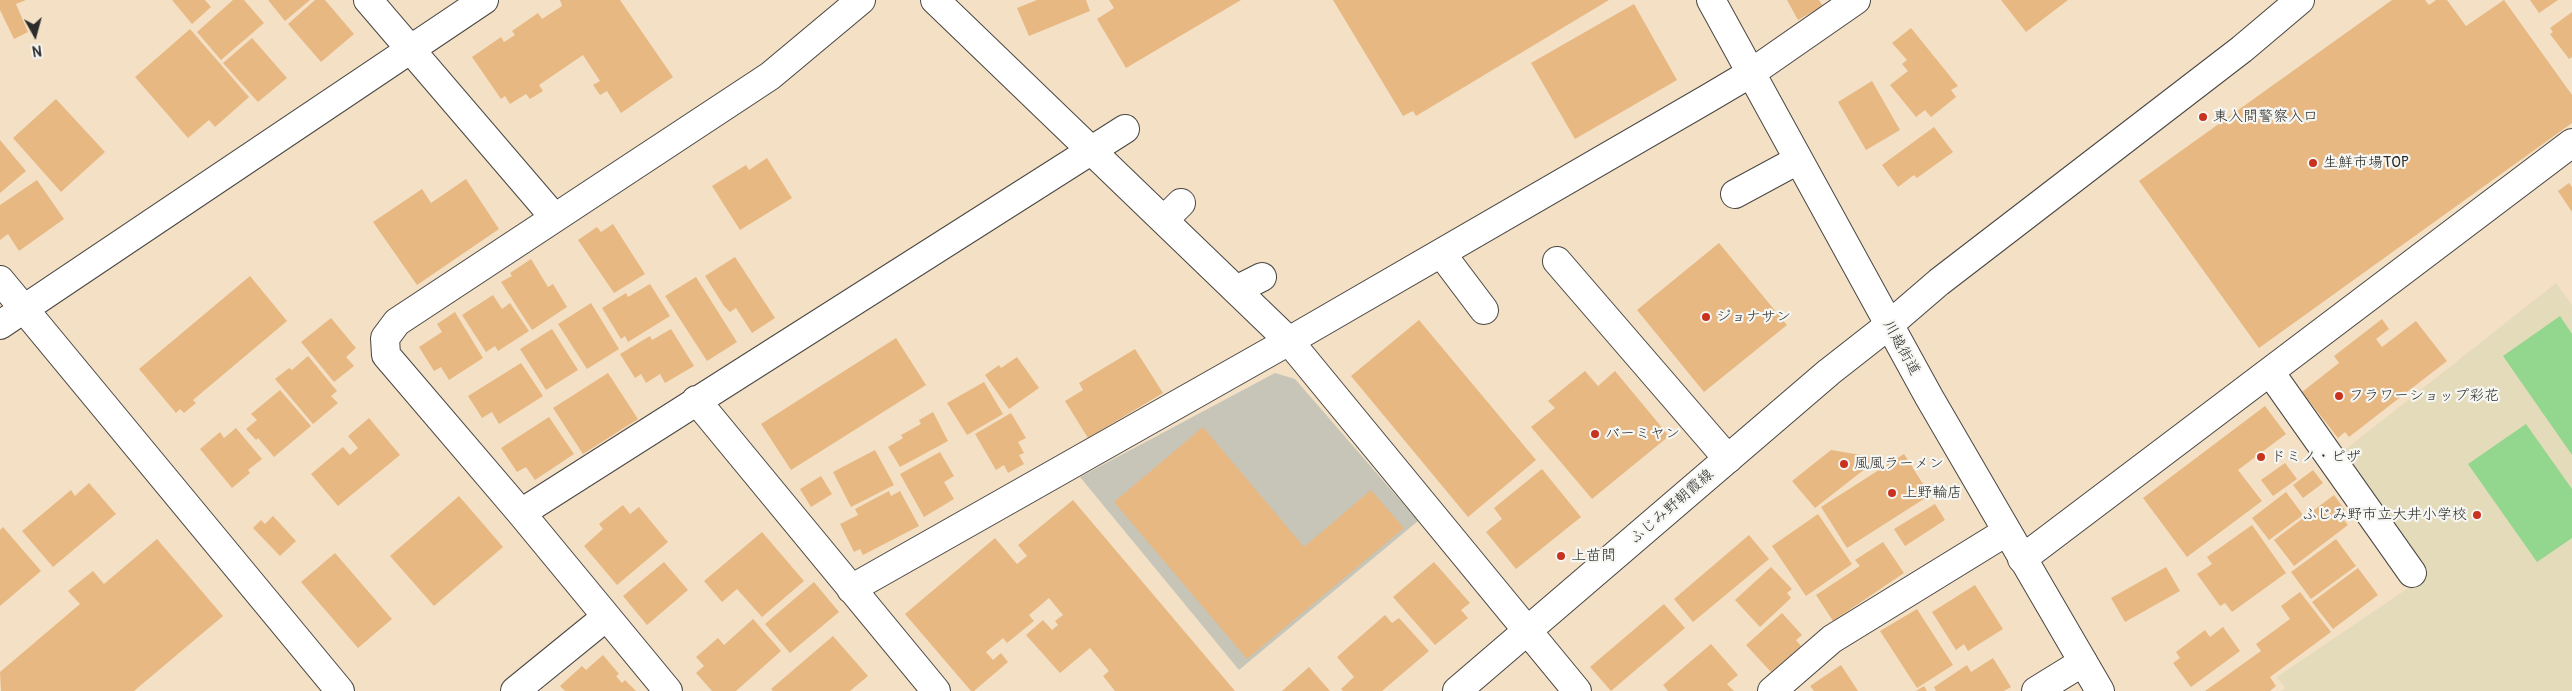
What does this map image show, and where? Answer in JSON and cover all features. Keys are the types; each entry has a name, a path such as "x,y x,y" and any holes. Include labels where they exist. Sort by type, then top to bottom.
{"main road":[{"path":"368,0 554,217"},
{"path":"0,325 484,0"},
{"path":"668,691 521,513 386,355 385,338 397,322 770,76 861,0"},
{"path":"935,0 1090,149 1172,211 1236,290 1289,341 1577,691"},
{"name":"川越街道","path":"1711,0 1798,160 2006,532 2100,691"},
{"path":"851,589 1289,341 1751,73 1856,0"},
{"name":"ふじみ野朝霞線","path":"1457,691 1829,372 1939,282 2242,49 2300,0"},
{"path":"521,513 1090,149 1125,129"},
{"path":"2022,559 2572,143"},
{"path":"1735,194 1798,160"},
{"path":"1441,253 1484,310"},
{"path":"1557,260 1728,459"},
{"path":"1236,290 1262,277"},
{"path":"0,280 340,691"},
{"path":"2270,372 2412,573"},
{"path":"696,400 936,691"},
{"path":"1772,691 1832,639 2006,532"},
{"path":"515,691 606,617"},
{"path":"2036,691 2083,662"}],"shaded area":[{"name":"ふじみ野市立大井小学校","path":"2556,283 2572,305 2572,691 2281,691 2285,688 2277,677 2423,578 2341,453"},
{"path":"1275,373 1295,379 1418,521 1239,670 1080,477"}],"green space":[{"path":"2560,316 2572,334 2572,455 2503,356"},
{"path":"2526,424 2572,489 2572,538 2537,562 2468,464"}],"building":[{"path":"0,0 26,0 16,4 28,32 14,39 0,10"},
{"path":"172,0 205,0 211,7 192,24"},
{"path":"233,0 244,0 264,23 221,60 197,32"},
{"path":"268,0 310,0 285,21"},
{"path":"315,0 325,0 354,34 321,62 288,24"},
{"path":"560,0 620,0 673,77 621,113 607,91 600,95 593,85 600,81 583,55 539,85 543,91 530,99 526,94 510,104 505,96 501,99 472,57 501,37 504,42 515,35 512,31 538,13 542,19 562,6"},
{"path":"1037,0 1086,0 1090,11 1029,36 1017,8"},
{"path":"1109,0 1241,0 1126,68 1097,19 1114,8"},
{"path":"1333,0 1609,0 1416,116 1413,111 1403,116"},
{"path":"1787,0 1819,0 1823,6 1798,20"},
{"path":"2001,0 2068,0 2026,32"},
{"path":"2392,0 2425,0 2429,5 2436,0 2447,0 2466,26 2504,0 2572,95 2572,123 2259,348 2139,181"},
{"path":"2530,0 2558,0 2539,13"},
{"path":"1634,4 1677,80 1575,139 1531,63"},
{"path":"2572,12 2572,57 2569,59 2550,34 2553,32 2550,28"},
{"path":"1911,28 1958,86 1951,90 1956,97 1931,117 1925,110 1916,117 1890,85 1908,71 1902,64 1907,60 1892,43"},
{"path":"190,29 249,97 215,127 209,120 188,138 135,77"},
{"path":"252,38 287,78 258,102 223,63"},
{"path":"1872,81 1900,130 1866,150 1838,102"},
{"path":"56,99 105,152 61,192 13,138"},
{"path":"1934,127 1953,152 1917,178 1914,175 1898,187 1882,165"},
{"path":"0,140 26,171 0,193"},
{"path":"767,158 792,198 740,230 712,186 746,165 749,170"},
{"path":"466,179 499,229 417,285 373,222 422,189 431,203"},
{"path":"37,180 64,219 19,251 8,234 0,240 0,205"},
{"path":"2569,183 2572,187 2572,212 2558,191"},
{"path":"613,224 645,274 614,293 578,240 597,227 601,232"},
{"path":"1719,243 1787,325 1704,392 1637,310"},
{"path":"735,257 775,318 752,333 736,308 730,312 724,306 705,276"},
{"path":"531,259 548,287 553,284 567,307 532,330 501,282 512,276 510,273"},
{"path":"250,276 287,321 193,400 196,403 184,413 180,409 176,413 139,369"},
{"path":"696,277 737,342 707,361 665,296"},
{"path":"650,284 670,316 628,342 625,336 621,339 602,308 626,293 628,297"},
{"path":"493,295 502,309 510,303 529,331 498,351 495,346 486,352 462,315"},
{"path":"591,303 619,349 587,369 558,324"},
{"path":"455,312 483,358 449,380 441,367 434,371 419,347 442,332 437,324"},
{"path":"331,318 356,348 346,357 354,366 334,382 301,342"},
{"path":"2382,319 2389,329 2376,339 2382,347 2416,321 2447,361 2349,437 2345,432 2338,438 2302,392 2339,363 2334,356"},
{"path":"1419,320 1536,460 1468,517 1351,376"},
{"path":"552,329 578,370 546,390 520,349"},
{"path":"671,329 694,366 665,383 660,374 646,383 641,374 635,378 620,354 650,336 652,340"},
{"path":"896,338 926,385 791,470 761,424"},
{"path":"1135,349 1163,393 1088,438 1065,401 1083,390 1079,383"},
{"path":"308,356 337,391 331,396 338,403 313,424 275,379 289,368 292,370"},
{"path":"1017,357 1039,388 1009,409 985,375 999,365 1001,368"},
{"path":"521,363 543,396 499,424 492,412 482,418 468,396"},
{"path":"1585,371 1598,386 1615,371 1669,436 1592,499 1531,427 1555,408 1548,401"},
{"path":"608,373 638,419 583,454 553,408"},
{"path":"984,382 1003,414 967,435 947,403"},
{"path":"280,390 311,426 274,457 258,438 256,440 246,429 257,420 251,414"},
{"path":"2265,406 2286,434 2238,470 2262,501 2187,557 2143,498"},
{"path":"933,412 948,441 900,467 888,447 903,438 901,435 921,424 919,420"},
{"path":"1011,413 1026,438 1018,442 1024,453 1019,455 1024,464 1008,473 1004,465 996,470 975,434"},
{"path":"549,417 574,454 535,480 526,467 517,472 501,448"},
{"path":"369,418 400,455 338,506 311,474 343,447 350,455 358,448 348,436"},
{"path":"1203,427 1304,547 1371,490 1404,528 1247,659 1114,502"},
{"path":"236,428 262,459 248,470 250,473 232,488 200,449 220,432 224,438"},
{"path":"875,450 894,485 851,507 833,472"},
{"path":"1831,450 1879,458 1815,508 1792,481"},
{"path":"940,452 954,476 944,482 954,499 924,517 900,474"},
{"path":"1904,454 1930,495 1847,548 1821,507"},
{"path":"2285,463 2297,479 2273,496 2261,480"},
{"path":"1542,469 1581,517 1516,569 1486,532 1502,519 1494,508"},
{"path":"2313,470 2323,483 2303,498 2293,485"},
{"path":"821,476 832,494 811,507 800,489"},
{"path":"89,483 116,514 53,567 22,531 71,490 75,496"},
{"path":"889,491 891,496 900,491 919,526 863,555 860,549 854,552 840,524 858,515 855,509"},
{"path":"2286,492 2303,515 2269,540 2252,518"},
{"path":"2334,495 2345,510 2339,514 2348,525 2294,566 2274,540"},
{"path":"459,496 503,547 434,606 390,556"},
{"path":"1073,500 1235,691 1115,691 1103,676 1109,671 1090,648 1060,673 1026,635 1043,620 1052,630 1058,625 1055,621 1063,615 1049,598 1029,615 1034,621 1007,643 1003,638 986,652 993,660 1001,653 1008,662 974,691 971,691 905,614 995,538 1017,564 1027,556 1018,545"},
{"path":"1935,504 1945,520 1905,546 1894,529"},
{"path":"623,505 630,514 639,507 668,542 617,585 584,546 603,529 599,524"},
{"path":"1818,514 1852,564 1806,596 1772,546"},
{"path":"273,516 296,541 280,556 253,528 261,520 265,524"},
{"path":"2252,525 2286,573 2232,612 2225,603 2220,606 2197,574 2212,564 2207,557"},
{"path":"3,527 41,571 0,606 0,530"},
{"path":"762,532 804,581 762,617 737,589 722,602 704,581"},
{"path":"1749,535 1769,559 1693,622 1674,599"},
{"path":"157,539 223,616 134,691 1,691 0,672 80,604 68,591 93,571 104,584"},
{"path":"2336,539 2356,566 2311,599 2291,572"},
{"path":"1883,542 1904,573 1833,621 1816,595 1860,566 1855,560"},
{"path":"335,553 392,619 358,648 301,582"},
{"path":"664,562 688,590 647,625 623,596"},
{"path":"1434,562 1470,603 1461,610 1468,618 1435,645 1393,597"},
{"path":"1771,567 1792,589 1787,593 1791,598 1760,627 1735,600"},
{"path":"2166,567 2180,591 2125,622 2111,598"},
{"path":"2358,568 2378,595 2333,629 2312,602"},
{"path":"814,582 839,612 790,653 765,624"},
{"path":"1975,585 2003,629 1968,651 1964,644 1956,650 1932,612"},
{"path":"2300,592 2331,632 2270,677 2276,686 2270,691 2205,691 2261,651 2256,644 2290,619 2281,606"},
{"path":"1664,604 1685,628 1611,691 1590,667"},
{"path":"1917,609 1953,665 1917,688 1880,631"},
{"path":"1782,613 1802,635 1796,640 1801,646 1771,672 1746,645"},
{"path":"1385,615 1392,623 1399,618 1429,651 1382,691 1343,691 1341,689 1354,677 1337,657"},
{"path":"753,619 781,651 736,691 712,691 696,673 704,666 696,657 718,638 724,645"},
{"path":"2223,627 2240,651 2191,687 2173,663 2180,658 2176,652 2205,630 2210,637"},
{"path":"833,636 868,676 850,691 773,691 771,689"},
{"path":"1711,644 1738,675 1727,684 1734,691 1668,691 1663,685"},
{"path":"603,655 619,674 616,676 622,683 625,680 636,691 565,691 560,686 582,666 586,670"},
{"path":"1993,658 2011,687 2004,691 1936,691 1934,687 1967,665 1971,672"},
{"path":"1841,665 1858,691 1814,691 1810,686"},
{"path":"1309,667 1330,691 1282,691"},
{"path":"1924,686 1927,691 1916,691"}],"place":[{"name":"東入間警察入口","path":"2203,117"},
{"name":"生鮮市場TOP","path":"2313,163"},
{"name":"ジョナサン","path":"1706,317"},
{"name":"フラワーショップ彩花","path":"2339,396"},
{"name":"バーミヤン","path":"1595,434"},
{"name":"ドミノ・ピザ","path":"2261,457"},
{"name":"風風ラーメン","path":"1844,464"},
{"name":"上野輪店","path":"1892,493"},
{"name":"ふじみ野市立大井小学校","path":"2477,515"},
{"name":"上苗間","path":"1561,556"}]}
